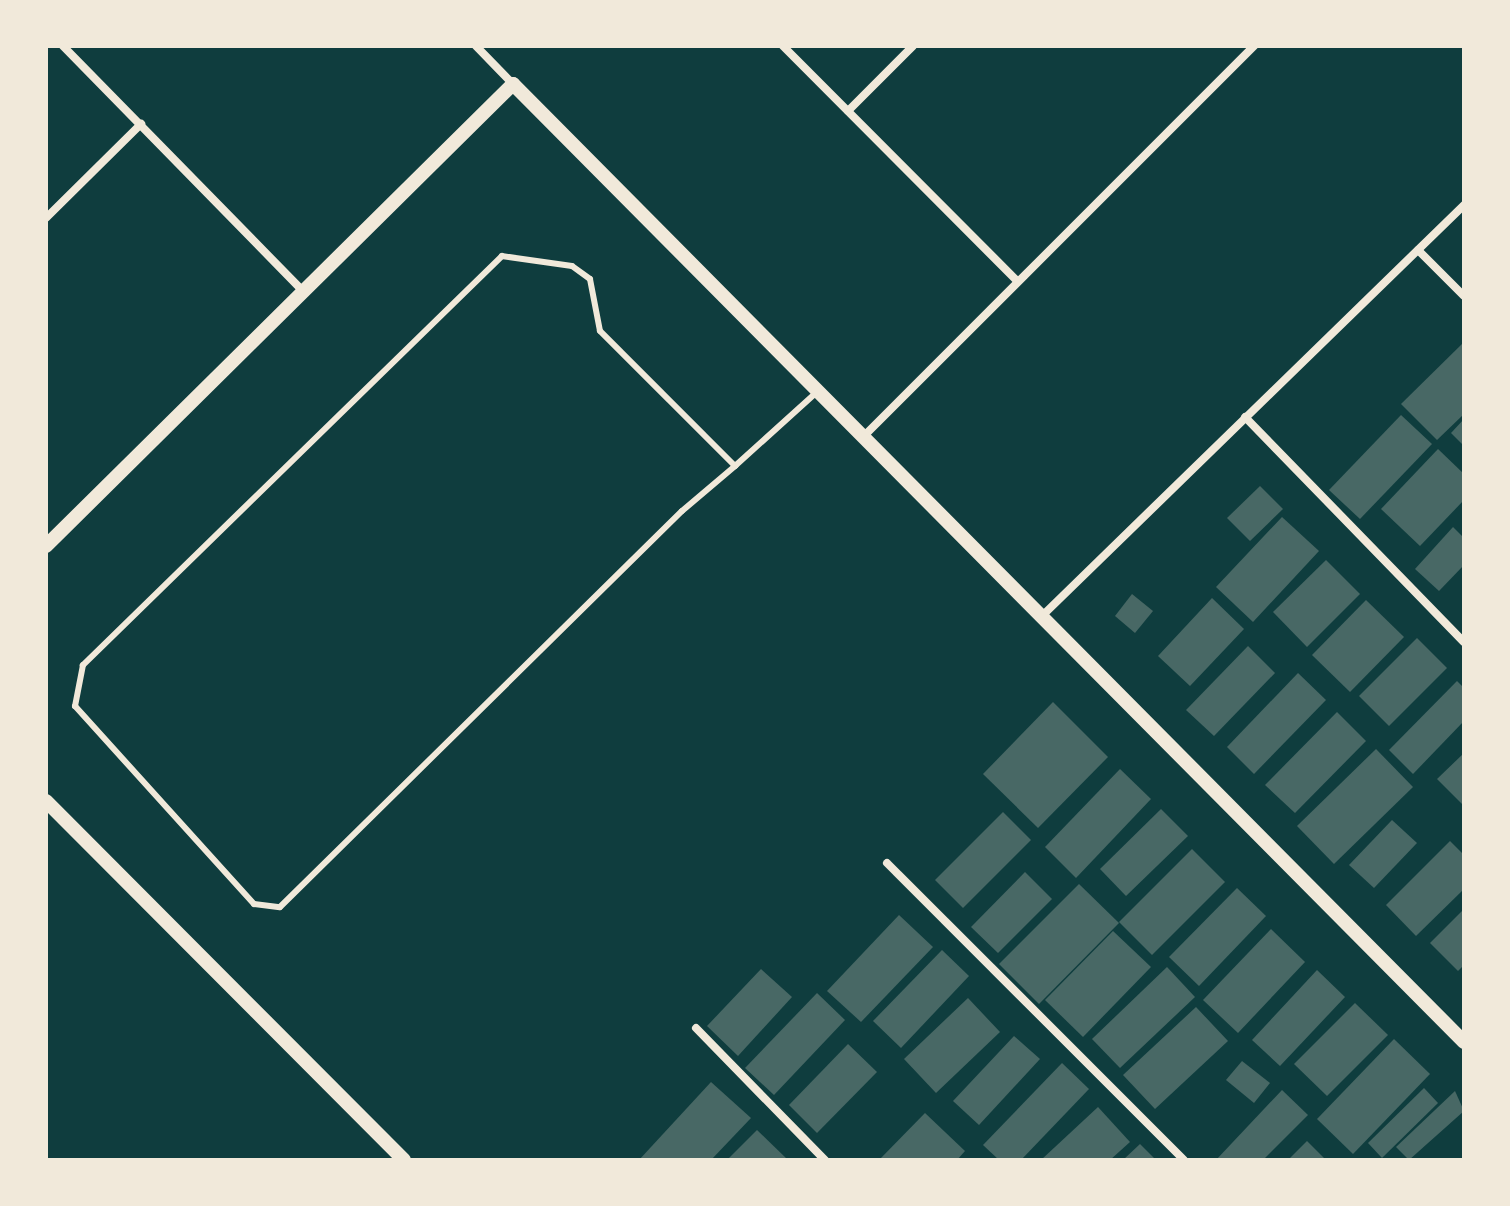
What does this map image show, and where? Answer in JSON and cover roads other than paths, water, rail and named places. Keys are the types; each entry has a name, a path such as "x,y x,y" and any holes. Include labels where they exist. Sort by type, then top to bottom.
{"street":[{"path":"63,46 302,290"},
{"path":"476,46 1464,1042"},
{"path":"783,46 1017,281"},
{"path":"848,111 913,46"},
{"path":"864,436 1254,46"},
{"path":"46,546 513,84"},
{"path":"46,218 141,124"},
{"path":"1042,616 1464,205"},
{"path":"1418,250 1464,296"},
{"path":"1245,417 1464,642"},
{"path":"46,801 404,1160"},
{"path":"887,863 1184,1160"},
{"path":"696,1028 825,1160"}],"lane":[{"path":"735,466 600,331 590,279 572,266 502,256 83,665 75,706 254,904 280,907 735,466 819,390"}]}
